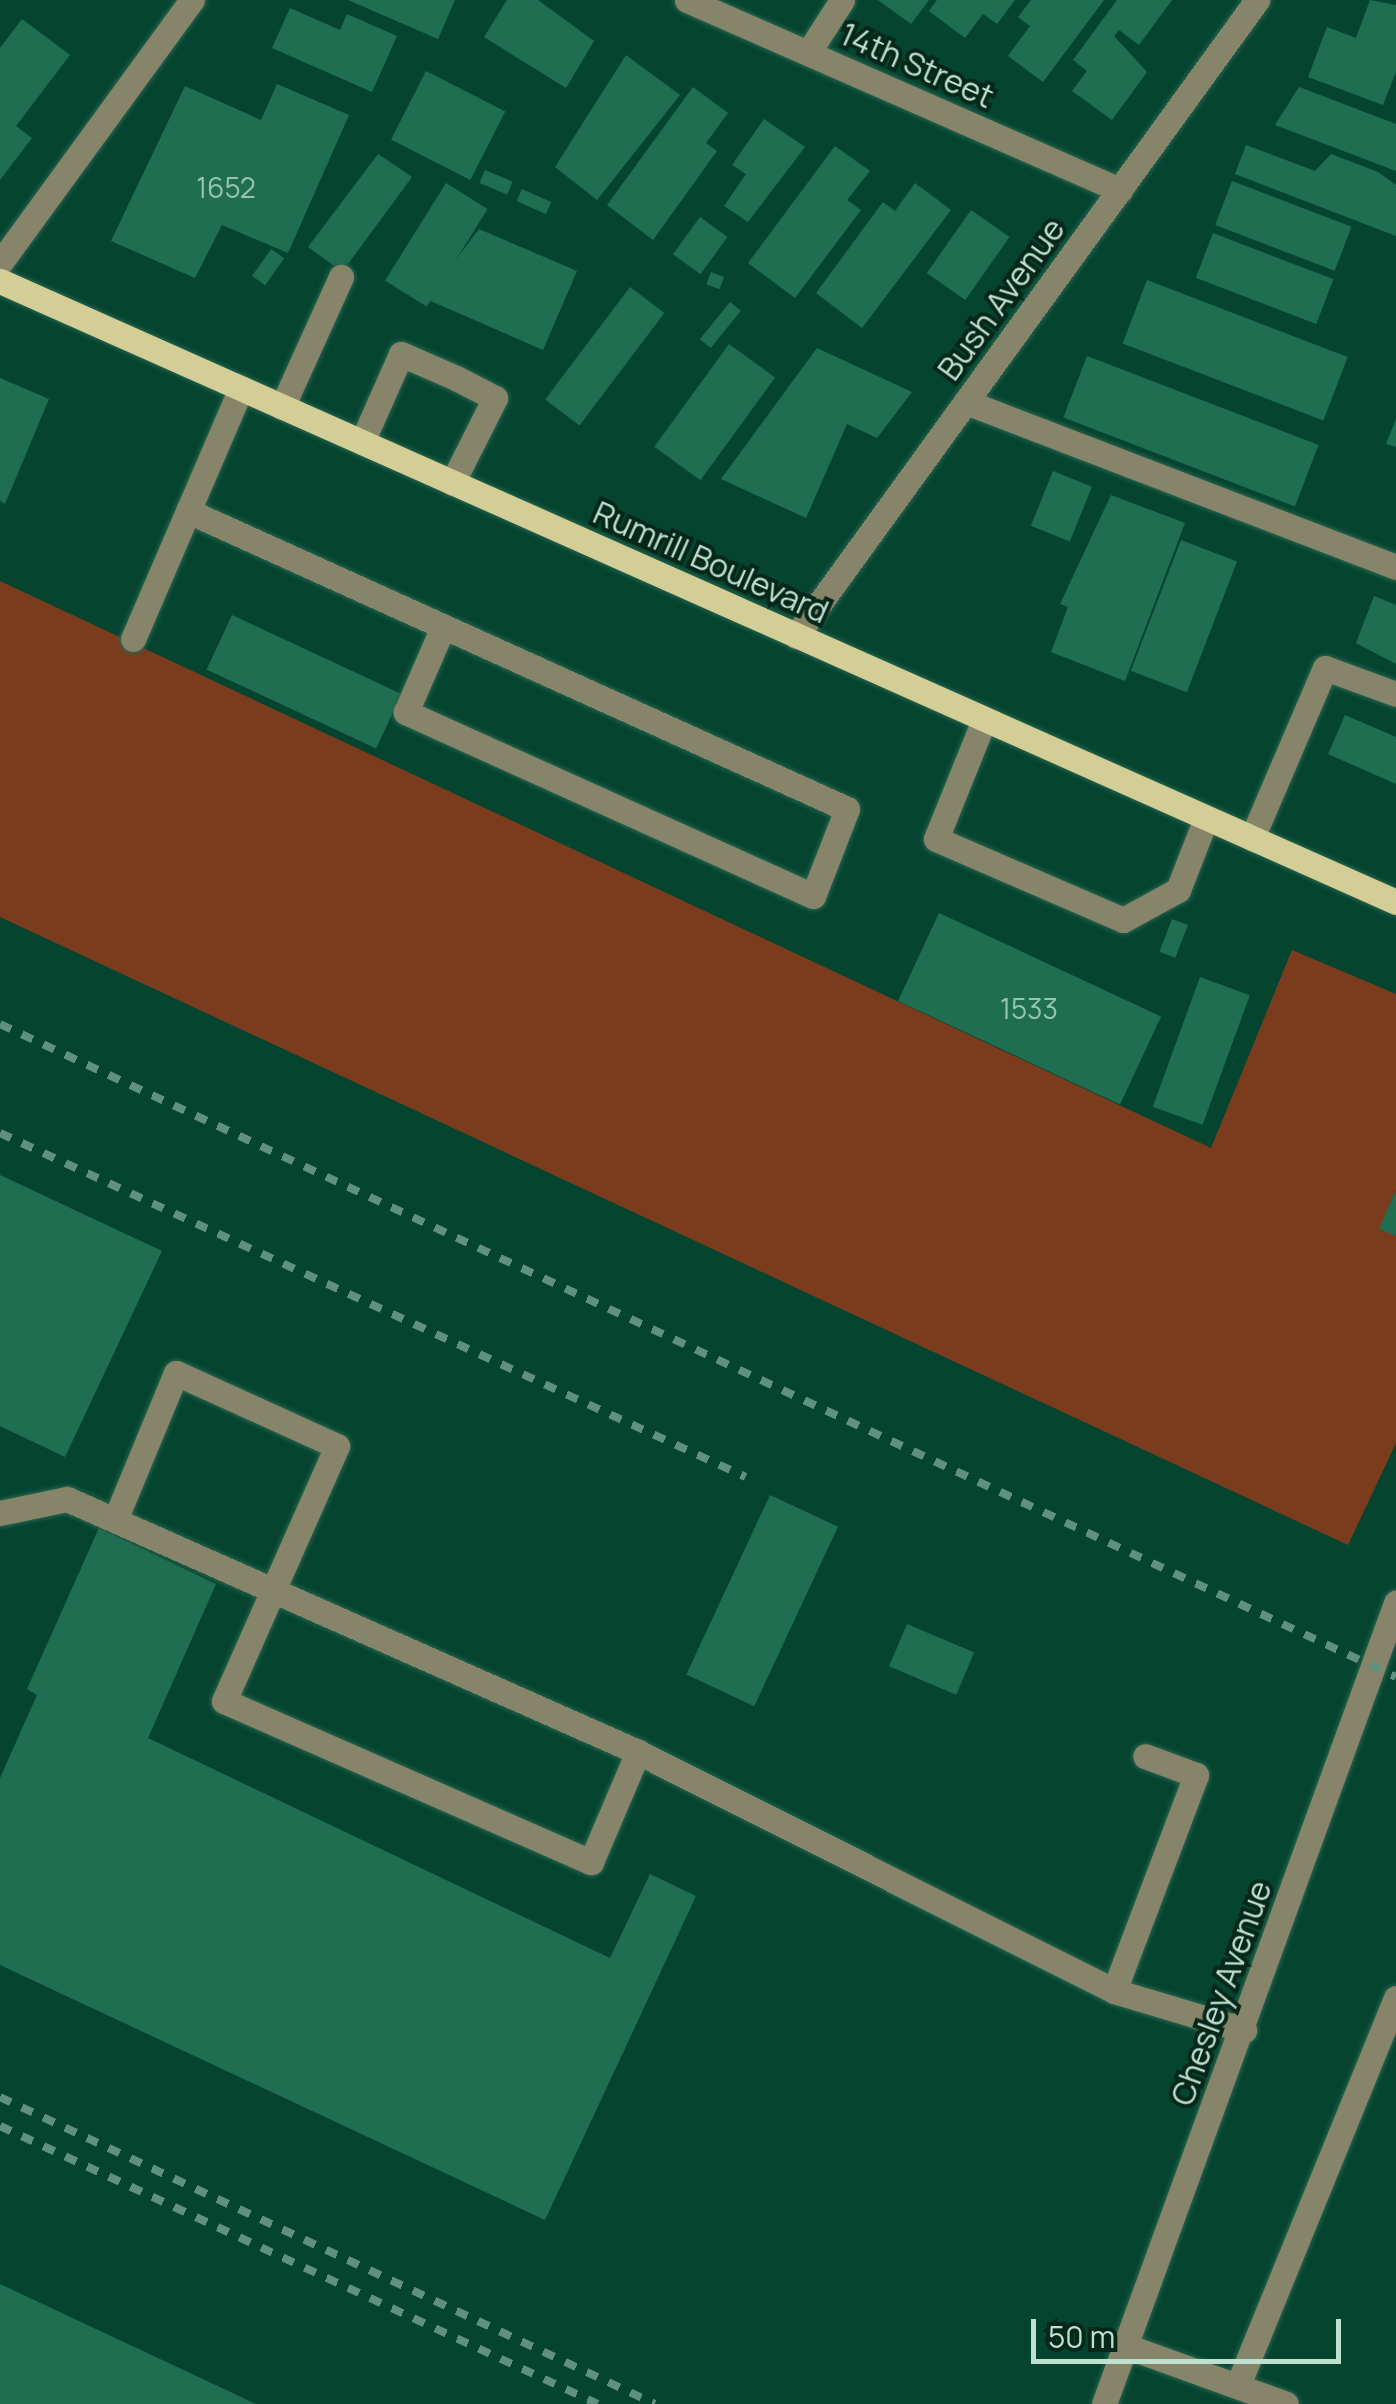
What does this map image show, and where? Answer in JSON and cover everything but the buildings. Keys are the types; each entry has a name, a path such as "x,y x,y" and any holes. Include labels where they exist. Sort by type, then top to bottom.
{"main road":[{"name":"Rumrill Boulevard","path":"0,281 984,720 1395,898"}],"street":[{"path":"0,263 192,0"},
{"name":"14th Street","path":"687,0 1120,190"},
{"path":"808,53 842,0"},
{"name":"Bush Avenue","path":"796,636 1257,0"},
{"path":"282,407 342,277"},
{"path":"362,442 401,354 456,378 495,398 452,483"},
{"path":"133,639 241,388"},
{"path":"966,402 1396,567"},
{"path":"188,511 846,809 813,896 406,712 443,627"},
{"path":"1252,838 1324,668 1396,694"},
{"path":"984,720 936,840 1123,920 1178,890 1206,818"},
{"path":"115,1520 176,1372 337,1446 277,1589 224,1701 590,1862 638,1752"},
{"path":"0,1513 67,1499 638,1752 1114,1991 1244,2030"},
{"name":"Chesley Avenue","path":"1104,2404 1244,2030 1396,1603"},
{"path":"1114,1991 1196,1774 1144,1756"},
{"path":"1238,2385 1396,1998"},
{"path":"1126,2346 1286,2404"}],"shaded area":[{"path":"0,581 1211,1148 1292,950 1396,994 1396,1189 1380,1228 1396,1236 1396,1443 1348,1545 0,917"}],"railway":[{"path":"0,1024 1396,1677"},
{"path":"0,1133 746,1477"},
{"path":"0,2097 655,2404"},
{"path":"0,2126 598,2404"}]}
